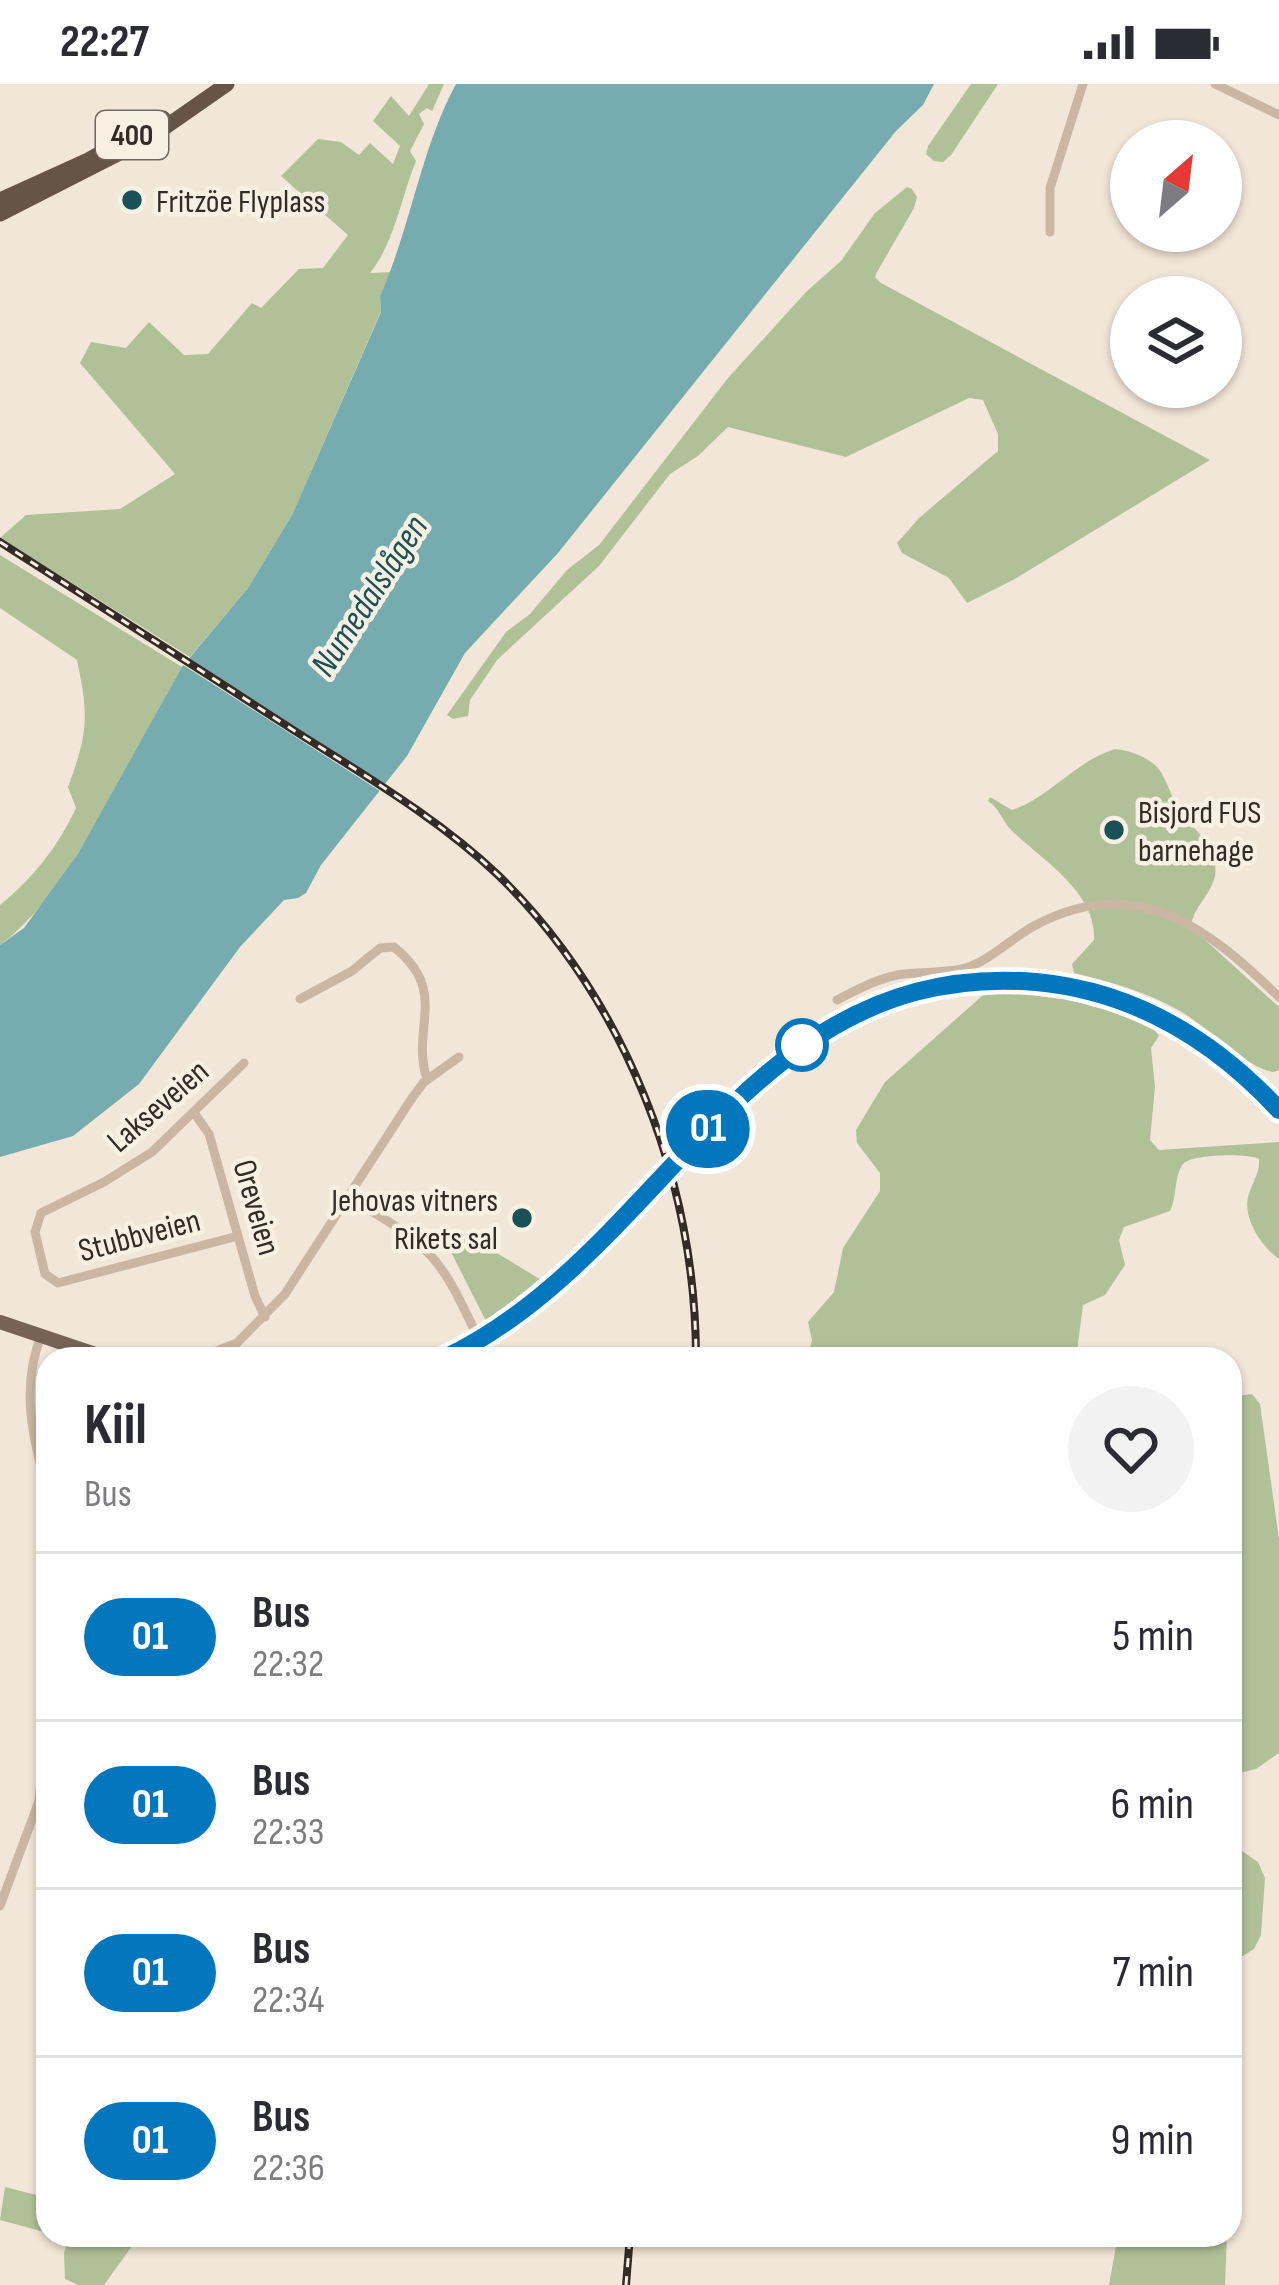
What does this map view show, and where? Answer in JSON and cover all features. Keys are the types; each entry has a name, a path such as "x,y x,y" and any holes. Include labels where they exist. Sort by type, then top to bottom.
{"highway":[{"name":"400","path":"0,200 88,160 226,84"},
{"name":"400","path":"0,214 152,137 226,84"}],"main road":[{"path":"465,1347 533,1303 765,1074 829,1028 898,997 985,981 1062,986 1146,1010 1214,1049 1279,1110"},
{"path":"0,1322 74,1347"}],"street":[{"path":"1050,232 1050,188 1083,84"},
{"path":"1215,84 1279,115"},
{"path":"836,1000 899,974 962,969 1034,926 1087,906 1114,902 1190,924 1219,943 1279,997"},
{"path":"300,999 352,971 380,948 394,947 411,962 425,994 427,1079"},
{"path":"227,1347 266,1317 290,1288 427,1079 459,1057"},
{"name":"Lakseveien","path":"53,1282 45,1274 34,1232 41,1213 127,1169 195,1114 244,1063"},
{"name":"Oreveien","path":"195,1114 209,1134 266,1317"},
{"path":"348,1198 401,1227 440,1262 482,1347"},
{"name":"Stubbveien","path":"53,1282 238,1235"},
{"path":"37,1347 41,1336"},
{"path":"36,1351 28,1397 36,1444"},
{"path":"0,1906 36,1821"}],"green space":[{"path":"429,84 444,84 432,111 427,108 419,114 424,124 410,151 416,161 392,233 370,273 391,272 380,296 381,311 292,515 248,588 190,657 0,538 26,515 120,509 175,474 80,363 91,342 126,348 149,322 184,355 208,354 252,303 261,308 299,269 323,268 348,235 281,176 318,139 341,142 359,155 370,143 393,164 400,146 373,121 391,96 409,116"},
{"path":"971,84 998,84 951,155 943,162 934,161 926,154 928,146"},
{"path":"907,187 917,197 877,272 881,283 1210,460 967,603 949,578 902,553 897,543 919,518 998,451 998,434 983,400 969,398 846,457 728,427 698,456 670,474 599,566 497,660 470,700 468,716 453,719 447,715 506,632 530,614 567,570 599,545 728,378 807,291 841,261 875,213"},
{"path":"0,555 182,667 77,855 27,921 0,945 0,905 44,861 76,808 68,787 80,752 85,711 77,660 0,608"},
{"path":"1115,749 1138,755 1158,768 1180,811 1210,848 1215,876 1191,927 1279,1007 1279,1070 1252,1063 1167,1004 1074,973 1072,964 1094,940 1087,907 1065,878 1011,830 988,801 990,797 1012,810"},
{"path":"1000,992 1086,1001 1147,1024 1159,1036 1151,1048 1155,1087 1150,1140 1159,1150 1279,1142 1279,1259 1260,1240 1248,1214 1259,1159 1197,1158 1180,1169 1170,1211 1124,1227 1119,1240 1125,1265 1105,1295 1083,1305 1078,1347 810,1347 808,1322 834,1292 843,1248 880,1191 880,1173 857,1143 856,1130 885,1082 982,996"},
{"path":"464,1233 543,1281 487,1323 452,1254"},
{"path":"1252,1394 1260,1404 1279,1539 1279,1753 1242,1772 1242,1395"},
{"path":"1242,1851 1258,1862 1265,1878 1261,1935 1254,1949 1242,1956"},
{"path":"5,2187 36,2195 36,2230 0,2220"},
{"path":"66,2247 131,2247 104,2285 78,2285 65,2279"},
{"path":"1116,2247 1227,2247 1225,2285 1109,2285"}],"water":[{"name":"Numedalslågen","path":"456,84 934,84 923,105 896,131 558,553 465,653 407,756 321,865 306,893 284,900 240,947 139,1084 73,1136 0,1157 0,945 24,928 78,854 182,667 248,588 292,515 381,312 380,296 433,136"}],"pier":[{"path":"184,656 384,784 380,791 180,663"}],"railway":[{"path":"0,542 427,817 498,875 543,924 583,978 645,1098 683,1226 695,1347"},
{"path":"626,2285 629,2247"}],"bus line":[{"name":"01","path":"466,1347 533,1303 784,1059 850,1016 898,997 999,980 1050,984 1110,997 1166,1019 1205,1042 1279,1110"}],"place":[{"name":"Fritzöe Flyplass","path":"132,200"},
{"name":"Bisjord FUS barnehage","path":"1114,830"},
{"name":"Jehovas vitners Rikets sal","path":"522,1218"}]}
